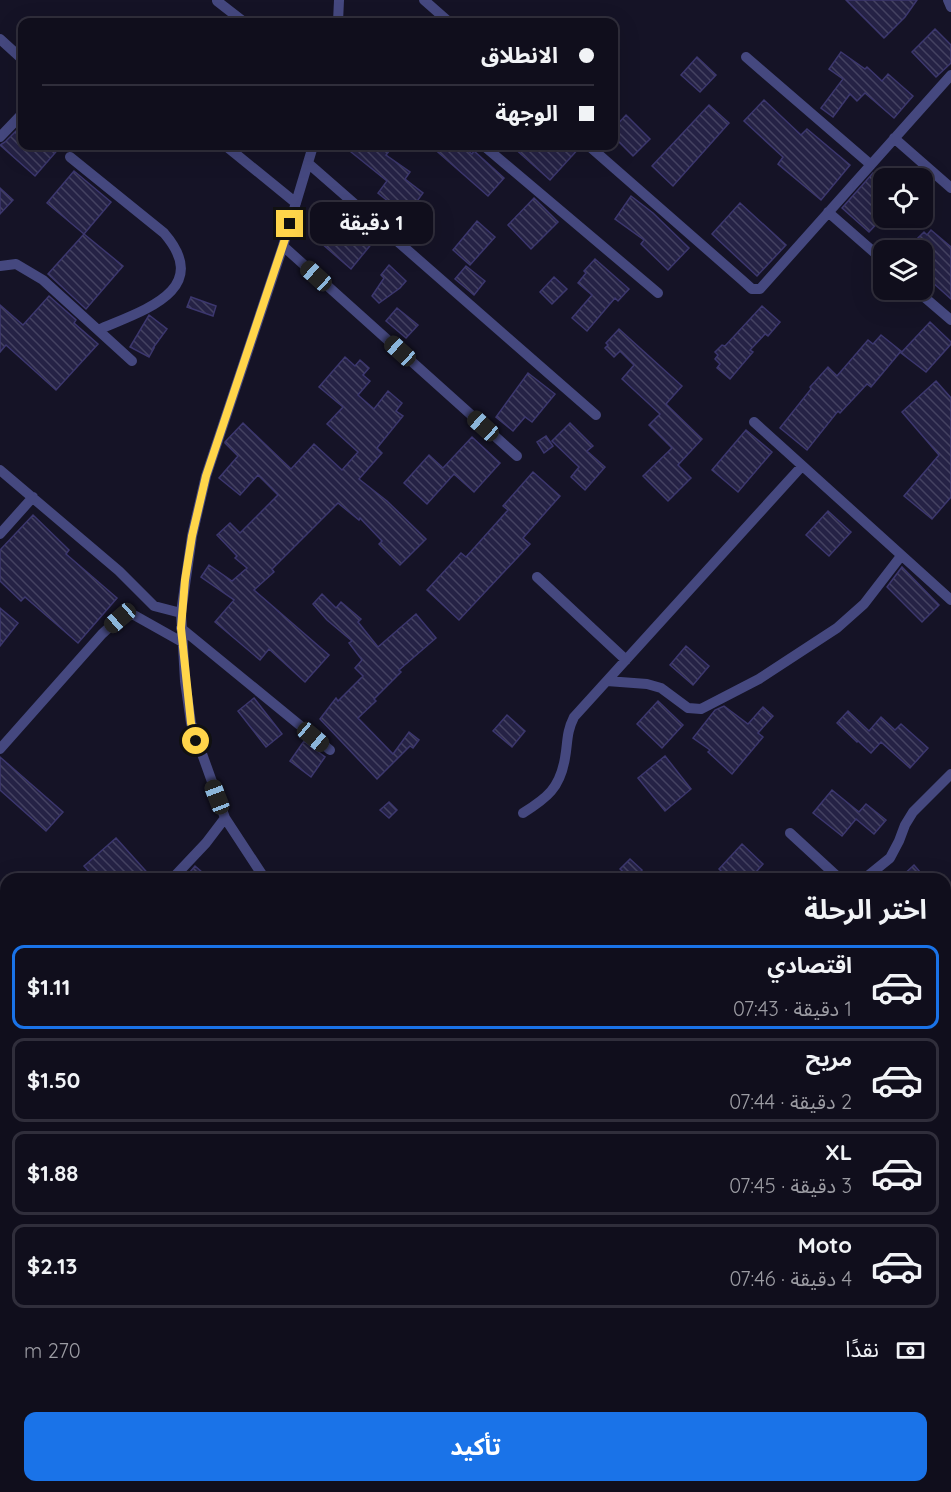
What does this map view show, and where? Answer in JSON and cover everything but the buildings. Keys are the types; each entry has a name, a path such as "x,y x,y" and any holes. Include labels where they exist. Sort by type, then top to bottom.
{"street":[{"path":"339,0 339,18"},
{"path":"424,0 444,18"},
{"path":"948,0 951,7"},
{"path":"217,1 239,18"},
{"path":"0,39 18,55"},
{"path":"746,57 870,164"},
{"path":"594,150 752,289 760,289 951,75"},
{"path":"0,138 18,118"},
{"path":"894,138 951,188"},
{"path":"231,150 296,203"},
{"path":"261,873 225,818 191,723 181,613 192,536 206,476 313,150"},
{"path":"489,150 658,293"},
{"path":"70,157 164,233 172,243 180,261 176,288 166,298 98,330"},
{"path":"309,164 596,415"},
{"path":"828,212 873,251"},
{"path":"283,246 517,456"},
{"path":"0,266 16,264 43,280 132,361"},
{"path":"928,300 951,320"},
{"path":"754,422 951,600"},
{"path":"523,813 542,801 558,784 565,758 568,729 574,717 802,466"},
{"path":"0,470 119,571 154,606 181,613"},
{"path":"0,534 33,497"},
{"path":"607,681 647,684 661,688 688,708 701,709 759,679 837,628 864,604 901,556"},
{"path":"537,577 626,660"},
{"path":"0,749 102,634 120,618 127,614 134,615 182,642"},
{"path":"181,628 330,750"},
{"path":"871,873 890,858 908,819 951,774"},
{"path":"178,873 206,843 225,818"},
{"path":"790,833 833,873"}],"route":[{"path":"196,741 185,681 181,628 192,536 206,476 290,224"}]}
